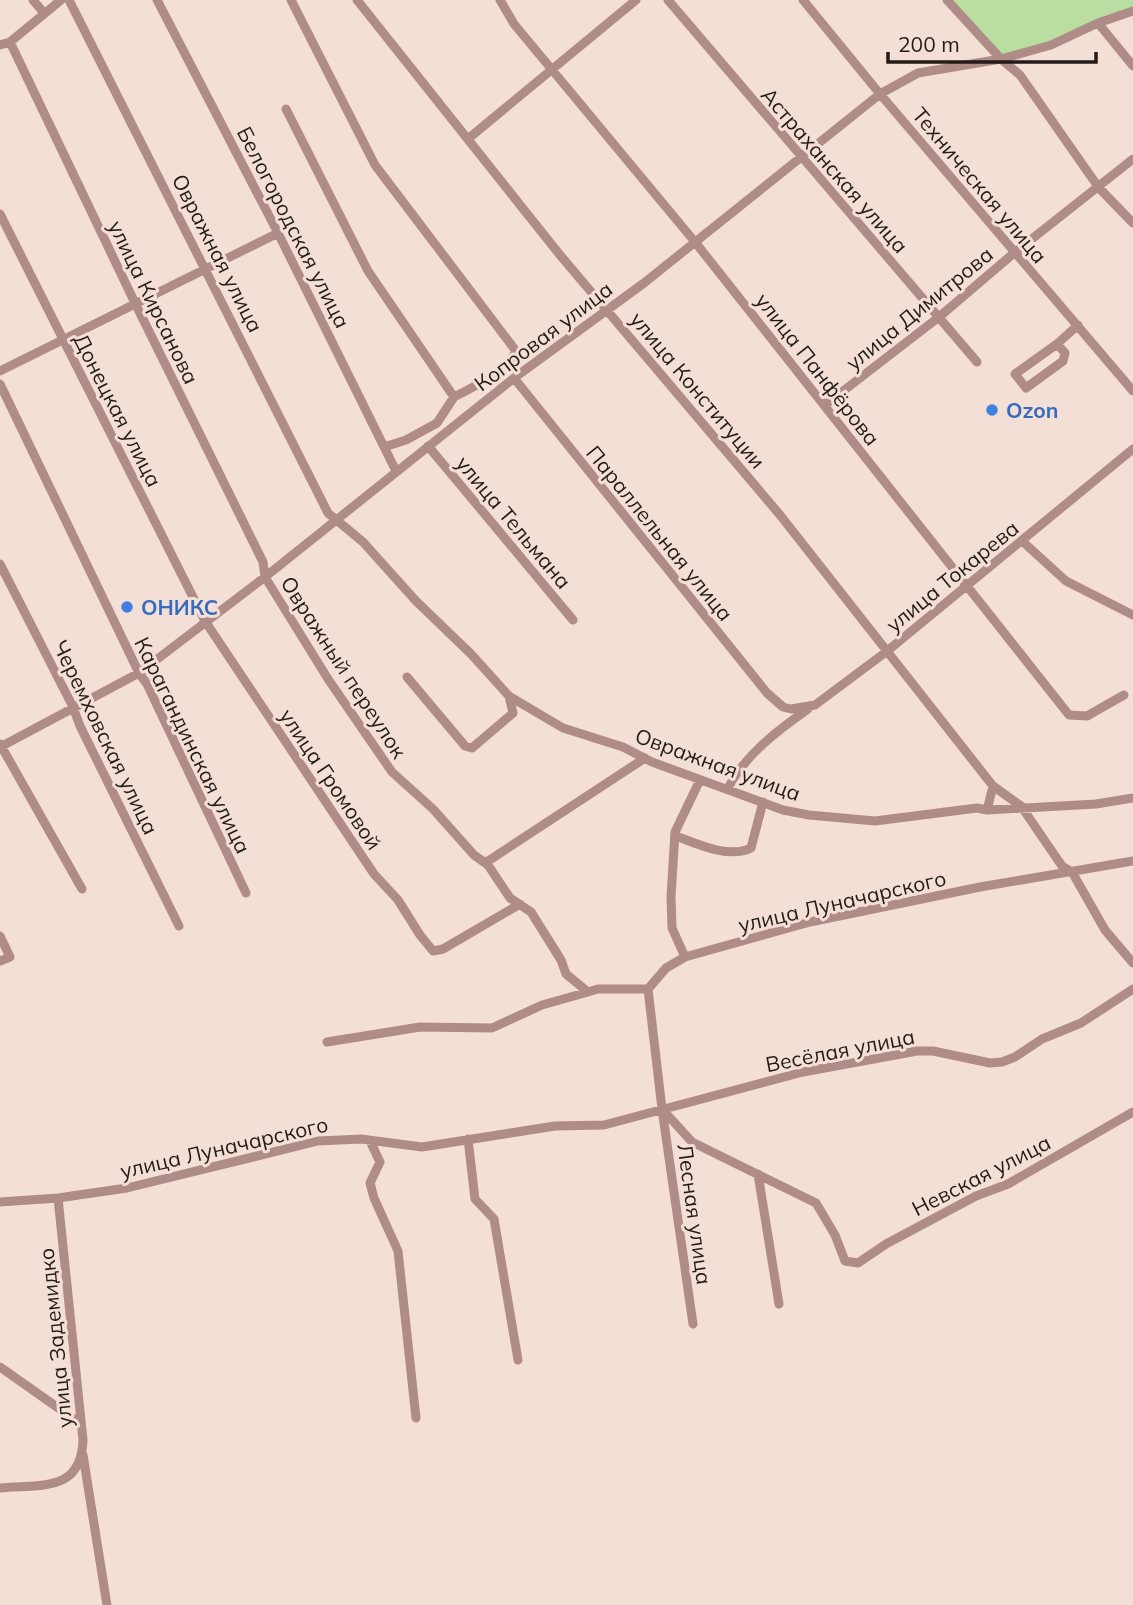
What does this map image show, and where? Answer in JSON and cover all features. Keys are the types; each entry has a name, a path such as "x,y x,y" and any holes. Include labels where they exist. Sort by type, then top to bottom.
{"street":[{"path":"33,0 44,13"},
{"path":"5,43 61,0"},
{"name":"Овражная улица","path":"69,0 328,513 363,542 416,601 471,654 509,696 563,728 623,747 700,780 796,813 850,821 875,821 977,808 987,810 1096,804 1133,798"},
{"name":"Белогородская улица","path":"157,0 278,233 396,471"},
{"path":"291,0 375,165 516,351 506,364 486,379 454,397 437,423 406,440 384,447"},
{"name":"улица Конституции","path":"357,0 560,255 608,308 780,515 993,786 1021,807 1062,866 1072,872 1105,930 1133,963"},
{"name":"улица Панфёрова","path":"500,0 514,24 695,242 1069,715 1087,716 1124,695"},
{"path":"469,138 636,0"},
{"name":"Астраханская улица","path":"668,0 977,362"},
{"name":"Техническая улица","path":"803,0 1133,391"},
{"path":"947,0 1001,59 1020,75 1099,188 1133,223"},
{"name":"Копровая улица","path":"1,746 139,673 265,577 514,378 695,242 880,94 918,73 1001,59 1051,45 1098,23 1133,11"},
{"path":"1098,23 1133,66"},
{"name":"улица Кирсанова","path":"5,43 263,562 265,577"},
{"path":"286,109 368,271 454,397"},
{"name":"улица Димитрова","path":"825,405 939,317 1014,253 1133,159"},
{"name":"Донецкая улица","path":"0,214 205,621"},
{"path":"0,371 278,233"},
{"path":"1057,344 1065,353 1063,361 1026,388 1015,374 1057,344 1078,325"},
{"name":"Параллельная улица","path":"514,378 767,693 783,707 791,709 814,705"},
{"name":"Карагандинская улица","path":"0,384 139,673 195,782 246,894"},
{"name":"улица Тельмана","path":"428,446 573,620"},
{"name":"улица Токарева","path":"728,788 740,767 761,747 886,652 1133,449"},
{"path":"1022,541 1066,581 1133,615"},
{"name":"Черемховская улица","path":"0,564 179,926"},
{"name":"Овражный переулок","path":"265,577 328,678 393,772 486,864 510,898 531,912 561,960 566,974 588,992"},
{"name":"улица Громовой","path":"205,621 374,874 398,900 433,951 443,949 520,904"},
{"path":"407,677 465,746 472,748 513,713 509,696"},
{"path":"1,746 82,889"},
{"path":"486,864 645,758"},
{"path":"685,957 672,928 671,897 676,836 687,804 700,780"},
{"path":"987,810 993,786"},
{"path":"676,836 704,847 743,852 751,848 763,802"},
{"name":"улица Луначарского","path":"648,989 666,968 685,957 810,922 980,887 1133,862"},
{"path":"0,936 10,957 0,961"},
{"path":"327,1042 420,1027 492,1028 542,1005 598,989 648,989"},
{"name":"Лесная улица","path":"648,989 692,1324"},
{"name":"Весёлая улица","path":"662,1109 803,1072 917,1051 990,1063 1002,1062 1015,1057 1042,1039 1081,1023 1133,989"},
{"path":"662,1109 692,1142 758,1174 779,1304"},
{"name":"улица Луначарского","path":"0,1202 58,1198 127,1188 318,1141 342,1139 422,1147 555,1126 604,1125 662,1109"},
{"name":"Невская улица","path":"758,1174 816,1203 835,1236 845,1261 858,1263 886,1244 976,1196 1008,1184 1133,1112"},
{"path":"468,1139 475,1199 494,1219 517,1360"},
{"path":"370,1141 380,1162 370,1183 398,1251 416,1418"},
{"name":"улица Задемидко","path":"0,1488 61,1482 74,1473 83,1453 58,1198"},
{"path":"0,1367 81,1424"},
{"path":"83,1453 107,1605"}],"green space":[{"path":"947,0 1133,0 1133,11 1051,45 1001,59"}],"place":[{"name":"Ozon","path":"992,410"},
{"name":"ОНИКС","path":"127,607"}]}
